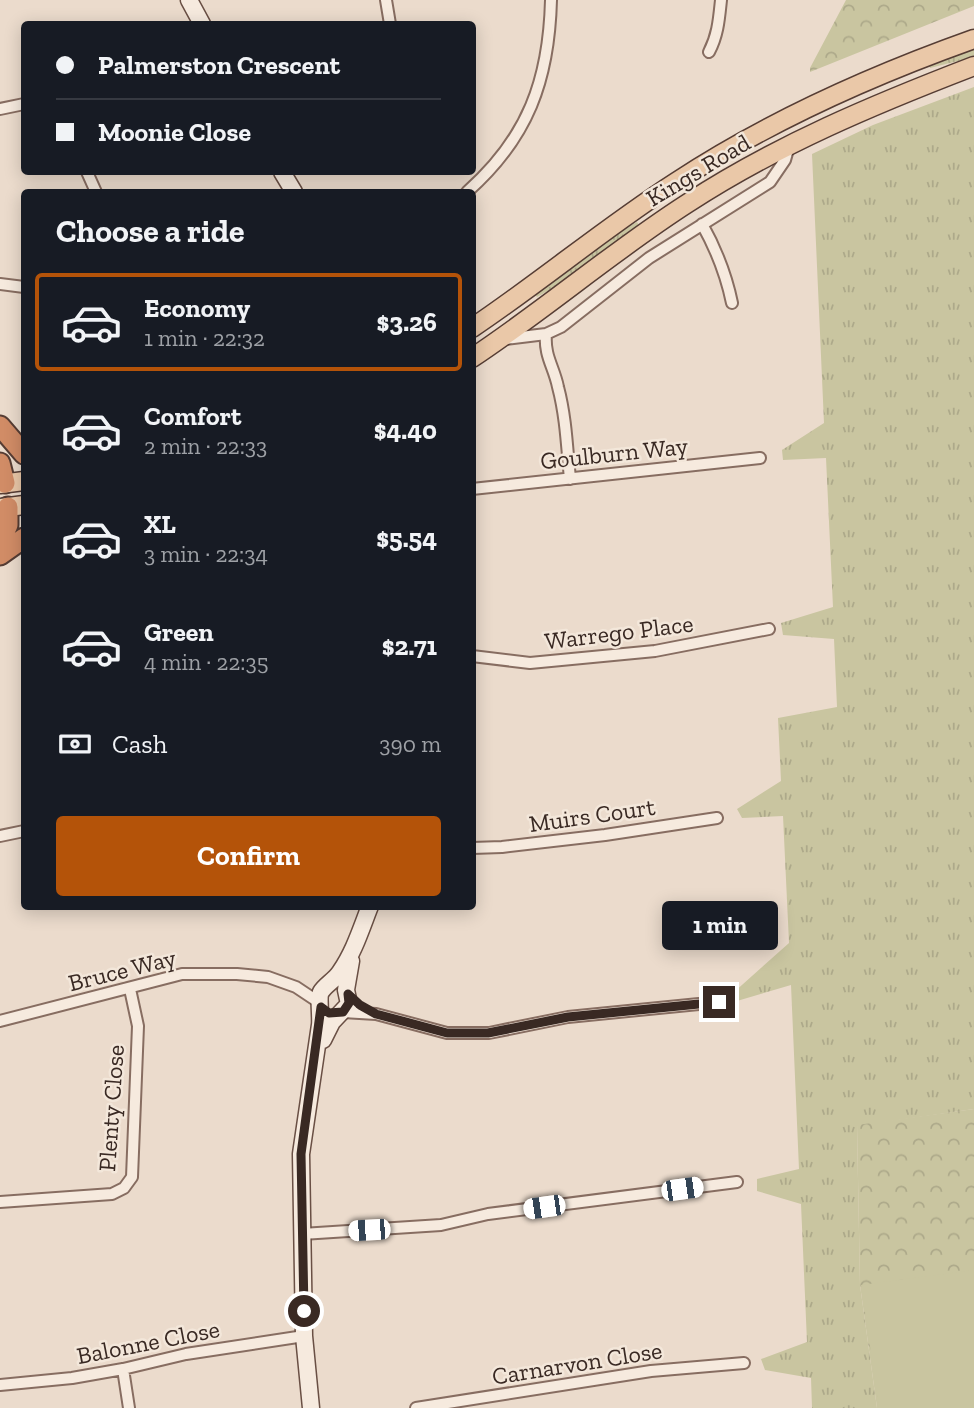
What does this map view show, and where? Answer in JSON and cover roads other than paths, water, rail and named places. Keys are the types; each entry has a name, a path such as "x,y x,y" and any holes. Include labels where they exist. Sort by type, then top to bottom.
{"highway":[{"path":"0,426 21,450"},
{"path":"0,463 10,483"},
{"path":"0,542 8,525 11,507"},
{"path":"0,555 21,540"}],"main road":[{"name":"Kings Road","path":"476,325 632,211 710,161 780,122 899,67 974,39"},
{"name":"Kings Road","path":"476,355 662,220 746,167 893,96 974,66"},
{"path":"780,122 789,145"},
{"path":"10,483 11,507"}],"street":[{"path":"189,0 200,21"},
{"path":"386,0 390,21"},
{"path":"470,189 492,170 519,132 540,82 550,39 551,0"},
{"path":"709,52 715,41 721,0"},
{"path":"0,109 21,105"},
{"path":"499,340 546,334 561,327 649,258 770,182 785,160 789,145"},
{"path":"702,224 714,244 732,303"},
{"path":"0,284 21,287"},
{"path":"546,334 545,353 554,372 562,405 570,479"},
{"name":"Goulburn Way","path":"476,489 760,458"},
{"name":"Warrego Place","path":"476,656 530,663 655,651 769,629"},
{"name":"Muirs Court","path":"476,848 605,835 717,818"},
{"path":"0,836 21,832"},
{"path":"311,1408 304,1336 302,1234 301,1154 307,1102 316,1055 320,993 340,974 354,949 369,910"},
{"path":"316,1055 332,1022 349,1003 347,992 354,949"},
{"name":"Bruce Way","path":"0,1021 182,974 268,977 296,987 321,1005"},
{"path":"329,985 339,985 360,1005 376,1014"},
{"name":"Bruce Way","path":"296,987 329,985"},
{"name":"Plenty Close","path":"0,1202 112,1194 124,1188 132,1178 138,1026 130,989"},
{"path":"321,1005 329,1013 376,1014 447,1033 488,1033 568,1017 719,1002"},
{"path":"302,1234 441,1225 488,1214 737,1182"},
{"name":"Balonne Close","path":"0,1385 72,1378 186,1354 304,1336"},
{"name":"Carnarvon Close","path":"416,1408 625,1375 744,1363"},
{"path":"123,1369 129,1408"}]}
